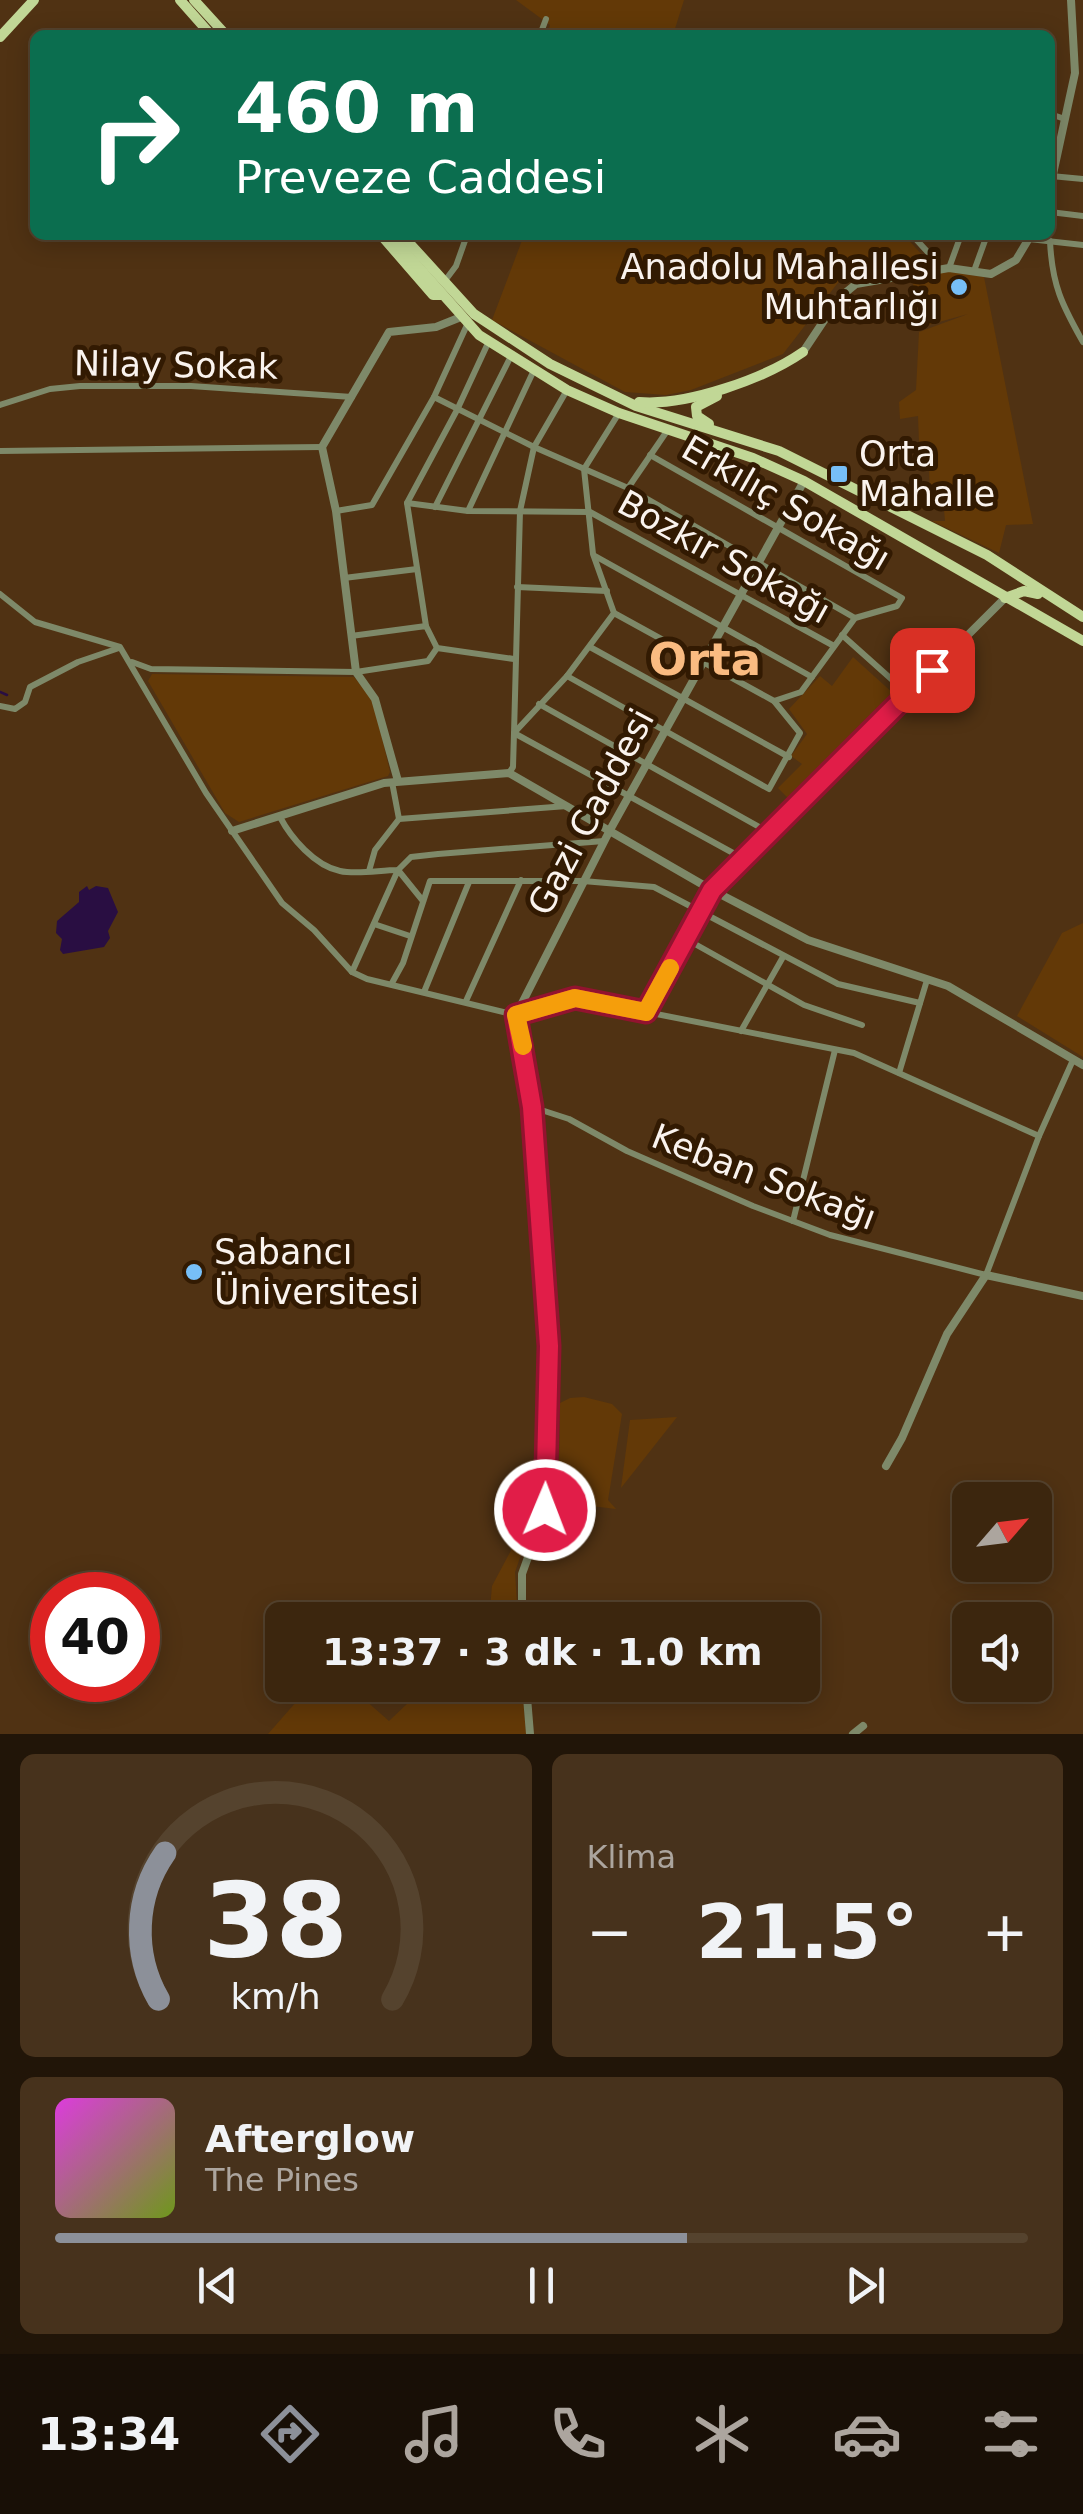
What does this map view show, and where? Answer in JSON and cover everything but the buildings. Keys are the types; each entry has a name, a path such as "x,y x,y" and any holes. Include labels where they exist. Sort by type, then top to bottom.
{"main road":[{"path":"0,37 34,0"},
{"path":"180,0 207,30"},
{"path":"194,0 221,30"},
{"path":"385,240 433,295 443,289"},
{"path":"395,240 443,289 494,330 550,364 624,401 762,443 987,555 1057,604"},
{"path":"406,240 464,321 534,370 619,414 771,464 804,480 1083,641"},
{"path":"624,401 658,403 700,394 771,370 804,352"},
{"path":"728,433 700,420 698,404 782,372 804,352"},
{"path":"693,438 684,420 686,406 700,394"},
{"path":"794,459 805,470 804,480"},
{"path":"1005,598 1029,591 1083,617"}],"street":[{"path":"1055,161 1079,73 1071,0"},
{"path":"542,30 546,18"},
{"path":"1055,116 1066,120"},
{"path":"1055,176 1083,179"},
{"path":"1055,213 1083,216"},
{"path":"443,289 465,240"},
{"path":"917,240 935,260 936,270"},
{"path":"949,268 959,240"},
{"path":"974,271 985,240"},
{"path":"804,352 838,298 856,284 949,268 992,274 1016,260 1028,240"},
{"path":"1045,240 1083,244"},
{"path":"1050,241 1054,283 1082,340"},
{"path":"370,870 375,850 399,819 395,781 375,699 356,672 336,511 322,448 389,332 464,321"},
{"path":"336,511 372,505 434,397 464,321"},
{"path":"436,648 426,626 407,503 489,342"},
{"path":"435,507 512,356"},
{"path":"468,511 534,370"},
{"name":"Nilay Sokak","path":"0,404 50,389 80,386 191,386 353,397"},
{"path":"509,773 513,767 520,511 534,447 568,390"},
{"path":"434,397 628,488 854,618"},
{"path":"567,676 768,789 800,733 774,701 614,613 592,554 584,469 619,414"},
{"path":"628,488 668,430"},
{"path":"0,451 322,448"},
{"name":"Erkılıç Sokağı","path":"650,455 902,598 897,606 854,618 794,696 774,701"},
{"name":"Gazi Caddesi","path":"516,1015 610,830 804,480"},
{"path":"407,503 468,511 590,512"},
{"name":"Bozkır Sokağı","path":"590,512 834,646"},
{"path":"592,554 812,677"},
{"path":"342,578 418,569"},
{"path":"517,587 607,592"},
{"path":"0,594 35,622 120,647 206,793 282,902 352,972 516,1015 575,998 854,1054 1039,1136"},
{"path":"646,1012 712,890 1005,598"},
{"path":"514,733 567,676 614,613"},
{"path":"351,636 426,626"},
{"path":"842,635 908,694"},
{"path":"0,706 15,709 26,702 30,688 78,662 120,647"},
{"path":"590,647 789,757"},
{"path":"436,648 514,659"},
{"path":"130,662 151,669 356,672 428,661 436,648"},
{"path":"539,704 770,834"},
{"path":"514,733 744,859"},
{"path":"232,831 395,781 509,773 712,890 808,940 948,986 1083,1066"},
{"path":"399,819 568,806"},
{"path":"280,816 290,835 338,871 398,870"},
{"path":"352,972 398,870 411,857 604,842"},
{"path":"398,870 422,902"},
{"path":"466,1001 521,880"},
{"path":"392,984 403,963 430,881 583,881 654,887 838,984 920,1003"},
{"path":"424,992 468,882"},
{"path":"374,924 410,936"},
{"path":"686,938 804,1004 862,1024"},
{"path":"740,1031 782,957"},
{"path":"899,1073 927,980"},
{"path":"516,1015 532,1107 549,1346 545,1510 522,1574 522,1602"},
{"path":"793,1221 835,1050"},
{"path":"886,1466 947,1334 986,1275 1039,1136 1073,1060"},
{"name":"Keban Sokağı","path":"532,1107 570,1119 627,1152 830,1235 986,1275"},
{"path":"986,1275 1083,1296"},
{"path":"527,1702 530,1734"},
{"path":"853,1734 863,1726"}],"shaded area":[{"path":"516,0 684,0 675,30 548,30 550,25"},
{"path":"522,240 909,240 925,263 856,272 840,280 783,354 691,390 666,395 625,392 492,320"},
{"path":"950,272 984,277 1033,524 1006,525 999,553 932,521 945,521 943,497 930,497 929,468 920,468 918,416 900,419 899,402 916,390 919,332 968,314 928,325 910,276"},
{"path":"853,657 895,695 791,801 778,788 802,764 791,756 807,734 789,709 820,676 832,686"},
{"path":"152,674 354,677 373,700 390,772 388,776 239,822 225,813 148,681"},
{"path":"87,886 89,890 96,886 108,888 118,912 108,931 110,938 104,947 63,954 62,939 56,933 57,921 79,902 79,892"},
{"path":"1083,923 1083,1057 1017,1016 1062,933"},
{"path":"584,1397 612,1404 622,1414 608,1500 616,1509 558,1502 560,1403"},
{"path":"677,1417 621,1488 630,1420"},
{"path":"523,1528 530,1529 515,1572 517,1602 491,1602 492,1586"},
{"path":"296,1702 367,1702 389,1721 409,1702 523,1702 526,1734 268,1734"}],"waterway":[{"path":"0,692 7,695"}],"slow traffic":[{"path":"523,1046 516,1015 575,998 646,1012 670,968"}],"place":[{"name":"Anadolu Mahallesi Muhtarlığı","path":"959,287"},
{"name":"Orta Mahalle","path":"839,474"},
{"name":"Sabancı Üniversitesi","path":"194,1272"}],"district":[{"name":"Orta","path":"705,659"}],"route":[{"path":"545,1510 549,1346 532,1107 516,1015 575,998 646,1012 712,890 932,670"}]}
